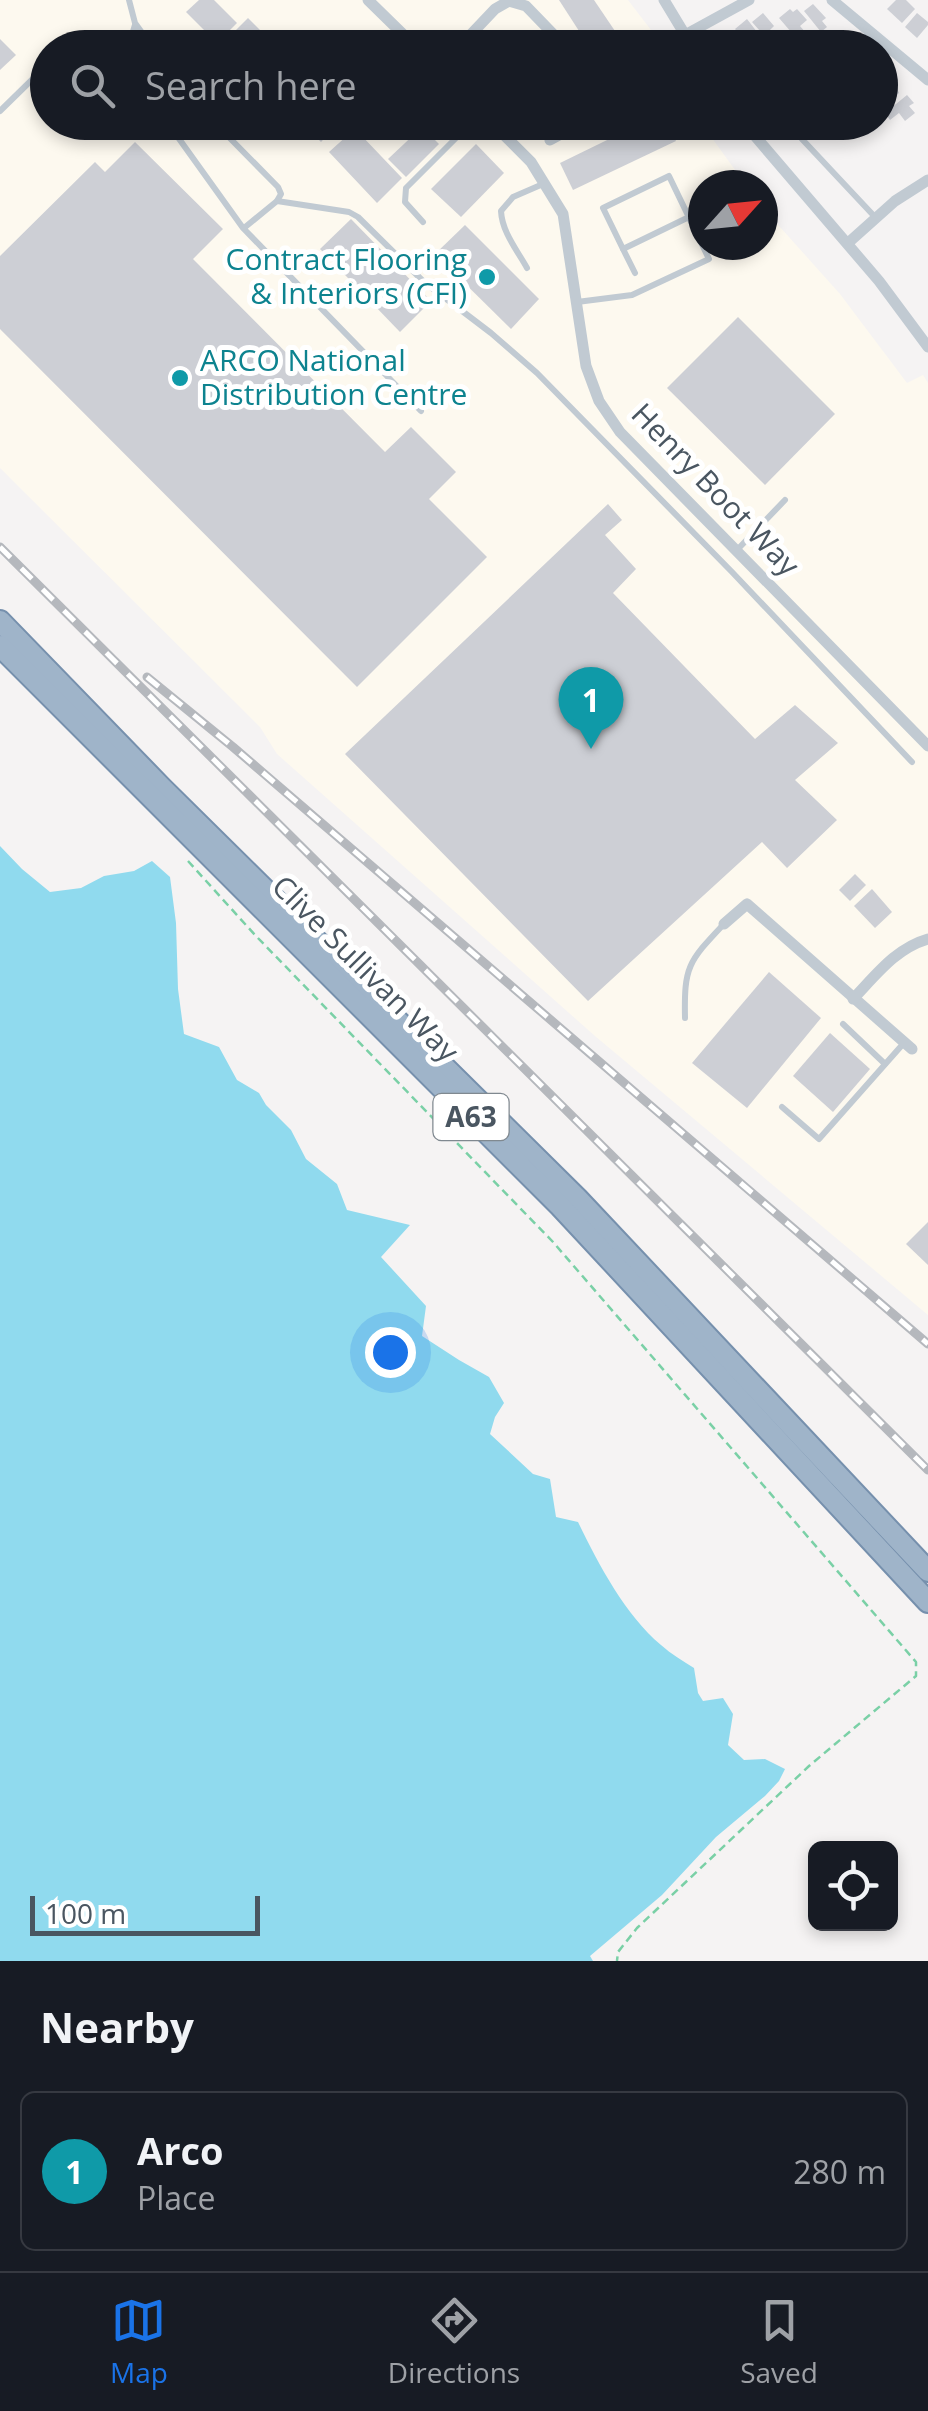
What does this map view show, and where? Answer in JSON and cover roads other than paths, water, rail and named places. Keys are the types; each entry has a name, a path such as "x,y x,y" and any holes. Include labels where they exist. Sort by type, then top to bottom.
{"highway":[{"name":"Clive Sullivan Way","path":"0,621 161,787 578,1198 928,1572"},
{"name":"Clive Sullivan Way","path":"0,646 560,1206 928,1602"}],"street":[{"path":"368,0 399,30"},
{"path":"664,0 681,30"},
{"path":"693,30 749,0"},
{"path":"832,0 868,30"},
{"path":"475,30 495,9 510,1 526,6 550,30"},
{"path":"898,55 928,80"},
{"name":"Henry Boot Way","path":"509,140 531,162 563,214 586,366 600,401 620,432 928,746"},
{"path":"758,140 848,242 928,347"},
{"path":"848,242 895,200 928,180"},
{"path":"724,924 747,904 908,1046"},
{"path":"853,999 894,956 912,943 928,938"}],"lane":[{"path":"129,0 139,30"},
{"path":"133,30 135,24"},
{"path":"0,111 30,82"},
{"path":"180,140 243,228 422,411"},
{"path":"232,140 281,194 243,228"},
{"path":"422,222 405,202 406,188 454,140"},
{"path":"803,140 876,217"},
{"path":"635,273 603,208 669,176 688,215"},
{"path":"527,268 506,231 501,211 514,197 544,183"},
{"path":"277,200 358,216 424,282 491,332 537,373 676,514 912,762"},
{"path":"623,249 688,217"},
{"path":"576,302 632,296 707,260"},
{"path":"736,550 785,500"},
{"path":"676,514 688,502"},
{"path":"825,670 840,656"},
{"path":"685,1018 689,964 724,924"},
{"path":"843,1024 885,1064"},
{"path":"782,1107 819,1139 885,1064 908,1046"}],"water":[{"path":"0,846 50,892 81,888 104,876 134,871 152,861 170,877 184,1034 219,1047 237,1080 259,1093 291,1130 306,1159 337,1184 347,1210 410,1225 381,1257 426,1306 422,1336 489,1377 504,1403 490,1434 533,1474 550,1479 556,1517 578,1522 624,1604 648,1633 694,1668 703,1701 723,1698 733,1714 728,1745 744,1760 765,1759 785,1769 765,1796 716,1837 662,1895 590,1956 593,1961 0,1961"}],"railway":[{"path":"0,547 928,1470"},
{"path":"147,677 928,1344"}],"place":[{"name":"Contract Flooring & Interiors (CFI)","path":"487,277"},
{"name":"ARCO National Distribution Centre","path":"180,378"},
{"name":"Arco","path":"591,749"}]}
